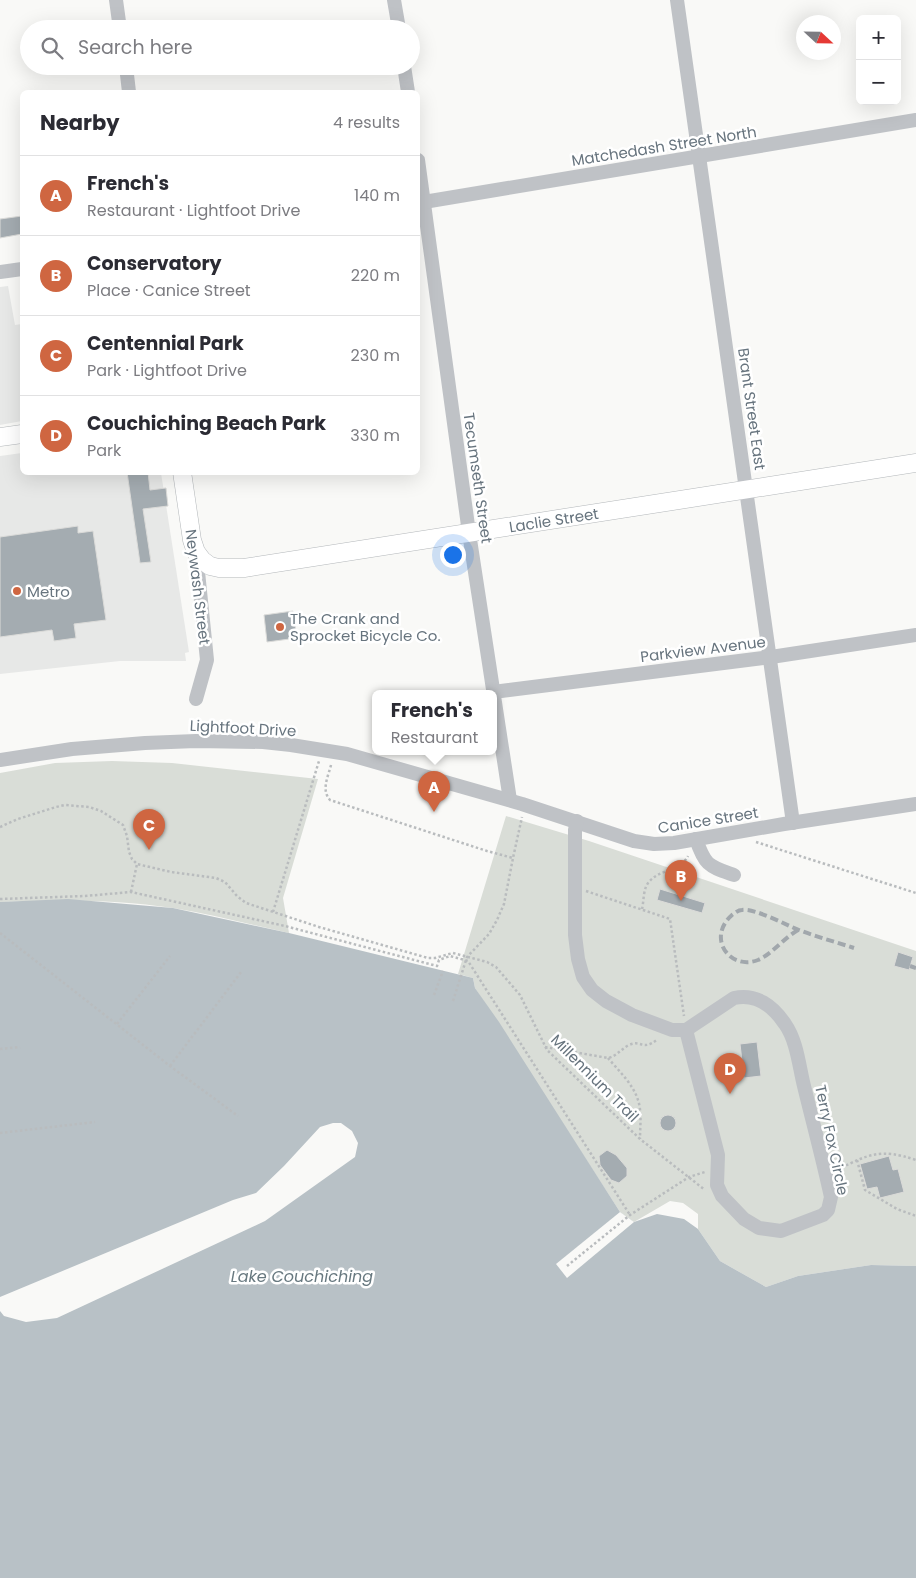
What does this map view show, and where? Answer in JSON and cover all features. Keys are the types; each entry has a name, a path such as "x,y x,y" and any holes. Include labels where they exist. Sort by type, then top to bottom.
{"main road":[{"path":"0,438 20,434"},
{"name":"Laclie Street","path":"196,552 210,566 244,568 916,463"},
{"name":"Neywash Street","path":"182,475 192,540 196,552"}],"street":[{"path":"116,0 119,20"},
{"path":"394,0 397,20"},
{"name":"Brant Street East","path":"677,0 793,823"},
{"path":"127,75 129,90"},
{"path":"405,75 408,90"},
{"name":"Matchedash Street North","path":"421,203 916,120"},
{"name":"Tecumseth Street","path":"420,189 493,690"},
{"path":"0,272 20,269"},
{"name":"Neywash Street","path":"196,552 207,660 196,700"},
{"name":"Parkview Avenue","path":"497,691 771,657 916,635"},
{"name":"Tecumseth Street","path":"497,717 510,800"},
{"name":"Lightfoot Drive","path":"0,760 118,744 196,741 263,742 347,754 510,800"},
{"name":"Canice Street","path":"510,800 647,844 695,846 793,823 916,804"},
{"path":"577,821 575,830 575,934 578,959 583,977 592,990 606,1001 632,1015 667,1028 686,1030"},
{"path":"695,846 709,866 734,875"},
{"name":"Terry Fox Circle","path":"743,996 755,998 771,1008 785,1024 796,1053 831,1198 831,1203 823,1215 781,1231 759,1228 744,1219 722,1196 717,1184 718,1155 686,1030 734,998 743,996"}],"path":[{"path":"273,912 318,759"},
{"path":"331,761 325,790 325,795 330,800 513,858"},
{"path":"0,827 18,818 65,805 89,807 101,811 124,825 129,852 137,864 131,892"},
{"path":"453,1001 467,956 489,934 498,920 504,904 522,813"},
{"path":"752,841 916,893"},
{"path":"642,910 645,890 650,880 684,862 695,846"},
{"name":"Millennium Trail","path":"137,864 171,872 216,878 225,882 246,903 428,958 434,958 450,952 487,962 502,973 526,1005 545,1047 640,1139 710,1194"},
{"path":"575,887 670,919 686,1030"},
{"path":"0,899 131,892 285,926 437,966 439,960 450,956 468,962 630,1215"},
{"path":"0,933 170,1066 238,1116"},
{"path":"117,1024 170,956"},
{"path":"170,1066 242,971"},
{"path":"434,995 443,971"},
{"path":"545,1047 608,1058 632,1044 644,1046 652,1044 667,1028"},
{"path":"0,1049 20,1047"},
{"path":"608,1058 635,1093 638,1100 640,1139"},
{"path":"0,1133 95,1122"},
{"path":"836,1170 868,1155 882,1153 895,1154 916,1160"},
{"path":"857,1160 865,1190 897,1209 916,1216"},
{"path":"567,1266 630,1215 689,1178 718,1168"}],"shaded area":[{"path":"8,286 15,325 20,324 20,421 0,425 0,287"},
{"path":"20,453 20,475 161,475 189,652 185,653 186,661 120,661 0,674 0,456"},
{"path":"112,761 172,763 318,779 283,898 289,933 202,913 151,905 86,901 0,902 0,773 55,763"},
{"path":"506,816 589,841 916,951 916,1266 871,1265 798,1276 766,1287 720,1261 698,1229 698,1214 683,1203 670,1201 634,1222 620,1212 475,988 473,978 458,974"}],"water":[{"name":"Lake Couchiching","path":"68,899 173,908 289,933 473,978 475,988 499,1022 620,1212 634,1222 657,1214 684,1219 698,1229 720,1261 766,1287 798,1276 871,1265 916,1266 916,1578 0,1578 0,902"}],"pier":[{"path":"341,1123 352,1131 358,1143 355,1157 265,1221 57,1318 26,1322 4,1316 0,1311 0,1297 233,1200 256,1193 320,1127"},
{"path":"620,1212 634,1222 567,1278 556,1264"}],"building":[{"path":"20,216 20,234 0,238 0,219"},
{"path":"127,475 148,475 150,490 166,488 168,506 143,509 151,562 140,563"},
{"path":"78,526 78,533 93,531 106,620 74,624 76,638 54,641 52,630 0,637 0,537"},
{"name":"The Crank and Sprocket Bicycle Co.","path":"293,611 297,638 267,642 264,615"},
{"path":"660,889 705,903 702,913 657,900"},
{"path":"898,952 913,957 909,970 894,966"},
{"path":"757,1042 761,1076 744,1078 740,1044"},
{"path":"668,1115 674,1117 676,1123 674,1129 668,1131 662,1129 660,1123 662,1117"},
{"path":"607,1150 616,1155 627,1168 627,1176 619,1183 611,1180 600,1165 599,1156"},
{"path":"889,1156 893,1170 898,1169 904,1192 880,1198 877,1187 867,1189 860,1164"}],"railway":[{"path":"798,930 763,957 748,962 738,961 731,957 721,942 721,933 732,915 741,910 748,910 806,933 854,948"},
{"path":"910,966 916,968"}],"place":[{"name":"Metro","path":"17,591"},
{"name":"The Crank and Sprocket Bicycle Co.","path":"280,627"},
{"name":"French's","path":"434,812"},
{"name":"Centennial Park","path":"149,850"},
{"name":"Conservatory","path":"681,901"},
{"name":"Couchiching Beach Park","path":"730,1094"}]}
